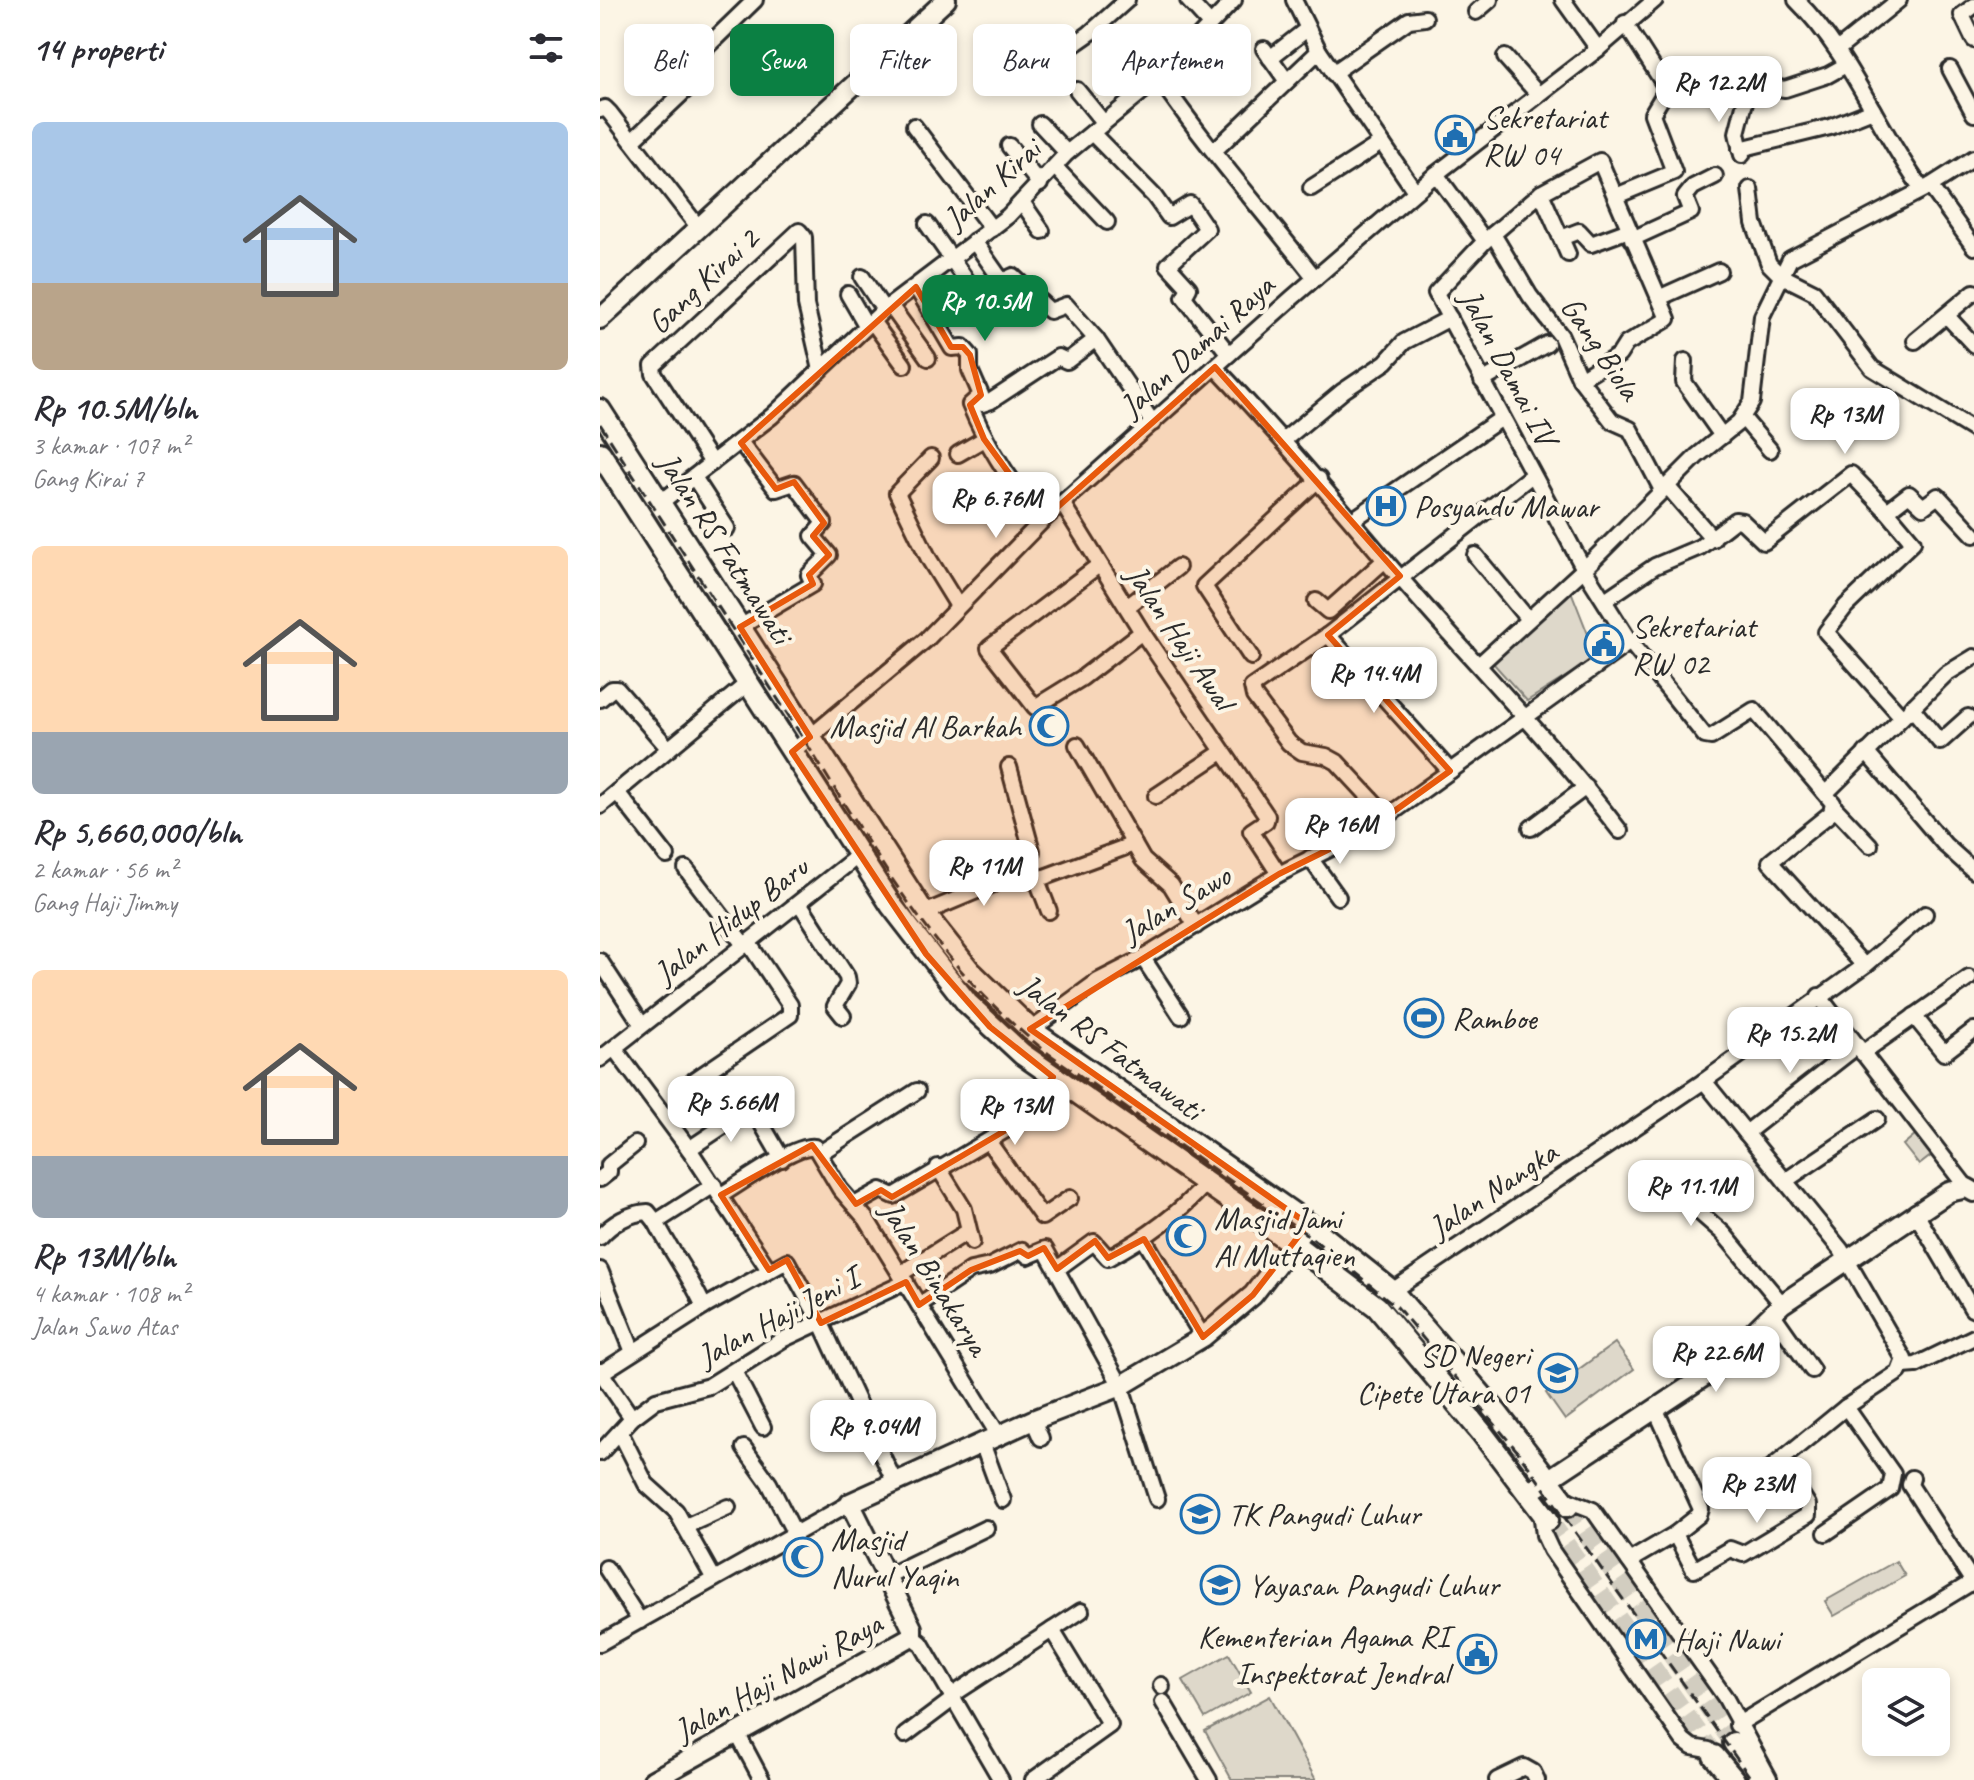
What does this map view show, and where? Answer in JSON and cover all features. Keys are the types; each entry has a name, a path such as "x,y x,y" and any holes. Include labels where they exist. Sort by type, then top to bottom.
{"main road":[{"name":"Jalan RS Fatmawati","path":"600,410 924,913 970,971 1031,1030 1308,1224 1392,1291 1452,1359 1565,1502"},
{"name":"Jalan RS Fatmawati","path":"600,453 907,929 967,1003 1053,1077 1295,1245 1377,1307 1398,1329 1544,1516"},
{"name":"Jalan RS Fatmawati","path":"1736,1734 1767,1780"},
{"name":"Jalan RS Fatmawati","path":"1712,1753 1734,1780"}],"street":[{"path":"714,40 755,0"},
{"path":"600,319 946,0"},
{"path":"1076,42 1127,0"},
{"path":"1188,0 1210,24"},
{"name":"Jalan Kirai","path":"1210,24 1234,0"},
{"path":"1294,0 1319,51 1415,191"},
{"path":"1476,12 1490,0"},
{"path":"1563,0 1598,49"},
{"name":"Jalan Damai Raya","path":"792,752 927,639 1043,520 1315,278 1415,191 1537,93 1598,49 1655,0"},
{"path":"1796,0 1815,19 1837,50 1926,188 1974,247"},
{"path":"1837,50 1899,0"},
{"path":"1974,6 1962,15 1974,40"},
{"path":"1333,73 1414,17 1425,18"},
{"path":"1625,23 1667,89"},
{"path":"1286,80 1267,54 1307,29"},
{"path":"1215,150 1250,120 1286,80 1319,51"},
{"path":"1505,57 1537,93"},
{"path":"1561,238 1579,231 1591,244 1631,234 1691,212 1672,174 1674,170 1652,114 1667,89 1710,77 1748,90 1765,86 1785,89 1828,75 1846,65"},
{"path":"1950,69 1974,114"},
{"path":"1077,90 1097,127 1170,218 1190,204 1207,229 1168,265 1189,288 1184,297 1229,354"},
{"path":"1748,90 1737,133 1741,153 1873,110"},
{"path":"632,141 679,96"},
{"name":"Jalan Kirai","path":"660,503 741,443 887,308 992,229 1040,184 1067,153 1136,96"},
{"path":"1171,96 1194,129 1215,150 1315,278"},
{"path":"600,110 605,108 610,113 699,228"},
{"path":"1040,124 1067,153"},
{"path":"914,126 992,229"},
{"path":"1311,188 1381,143"},
{"path":"1009,146 1040,184"},
{"path":"1480,664 1743,418 1752,402 1762,316 1780,275 1803,250 1926,188 1974,158"},
{"path":"1489,237 1541,193 1597,160 1661,297 1667,320 1626,344 1619,355 1580,379"},
{"path":"1055,167 1107,222"},
{"name":"Jalan Damai IV","path":"1436,174 1489,237 1437,289 1482,381 1584,569 1630,642 1705,736 1711,737 1754,710 1826,793"},
{"path":"1616,196 1672,174"},
{"path":"1685,197 1693,187 1715,176"},
{"path":"1750,189 1757,233 1769,264 1780,275 1814,292 1872,368 1974,430"},
{"path":"1541,193 1568,254"},
{"path":"1022,202 1042,231"},
{"path":"927,224 979,298"},
{"name":"Gang Kirai 2","path":"712,463 654,374 653,366 799,231 804,237 806,305 821,370"},
{"name":"Gang Biola","path":"1489,237 1561,336 1580,379 1612,421 1630,429 1665,488 1713,539"},
{"path":"974,241 1002,281 1013,276 1050,311 1066,305 1096,339 1153,423"},
{"path":"1661,297 1719,271"},
{"path":"862,277 928,358"},
{"path":"916,287 951,347 954,350 963,347 970,355 970,370 981,395 974,402"},
{"path":"1915,341 1974,292"},
{"path":"848,294 904,365"},
{"path":"1947,316 1974,345"},
{"path":"1284,440 1343,391 1386,362 1404,342 1450,318"},
{"path":"974,402 982,404 991,401 1058,357 1067,361 1096,339"},
{"path":"1482,381 1547,344"},
{"path":"1685,361 1684,382 1722,436"},
{"path":"1215,367 1354,519 1385,560 1480,664 1620,831"},
{"path":"974,402 984,439 1017,490 1043,520"},
{"path":"1354,519 1502,418"},
{"path":"1743,418 1770,450"},
{"path":"958,454 984,439"},
{"path":"740,627 813,584 809,575 829,555 813,536 824,523 794,483 776,489 741,443"},
{"path":"931,458 897,493 929,559 958,606"},
{"path":"1605,600 1655,566 1713,539 1738,519 1764,542 1851,474 1913,542 1846,606 1826,632 1940,742 1968,717"},
{"path":"1387,816 1332,758 1302,752 1289,743 1252,691 1255,684 1328,635 1532,475"},
{"path":"694,477 727,528"},
{"path":"1251,657 1204,586 1319,479"},
{"path":"1887,511 1909,494 1923,507 1938,496 1974,535"},
{"name":"Jalan Haji Awal","path":"1062,503 1142,632 1268,819 1251,831 1279,874"},
{"path":"1475,555 1527,618"},
{"path":"1316,601 1328,611 1385,560"},
{"path":"1099,565 989,648 1035,707 1082,678 1142,632"},
{"path":"1127,607 1178,567"},
{"path":"1328,635 1450,771"},
{"name":"Jalan Sawo","path":"1031,1030 1098,981 1143,958 1279,874 1352,840 1630,642"},
{"path":"1870,845 1835,808 1826,793 1946,674 1974,657"},
{"path":"600,806 748,683"},
{"path":"602,694 617,689 669,749"},
{"path":"1077,745 1143,860 1171,885 1196,926"},
{"path":"1156,796 1222,752"},
{"path":"1866,752 1973,872"},
{"path":"1009,767 1032,851 1033,874 1049,911"},
{"path":"1531,828 1586,787"},
{"path":"617,792 667,856"},
{"path":"1835,808 1770,862 1859,960 1861,966"},
{"path":"924,913 1033,874 1134,844"},
{"name":"Jalan Hidup Baru","path":"608,1052 859,855"},
{"path":"1310,858 1338,897"},
{"path":"683,871 790,1005 790,1015 693,1081"},
{"path":"800,904 847,977 848,984 835,1006 843,1016"},
{"name":"Jalan Nangka","path":"1392,1291 1704,1081 1861,966 1925,914"},
{"path":"1143,958 1181,1016"},
{"path":"600,961 642,1025"},
{"path":"1746,1133 1859,1050 1969,978"},
{"path":"1819,996 1970,1190"},
{"path":"1914,1016 1944,1053 1974,1030"},
{"path":"600,1038 608,1052 689,1149 769,1270"},
{"path":"856,1204 881,1190 894,1196 938,1167 988,1141 1019,1119 1053,1077"},
{"path":"1704,1081 1847,1258 1904,1359 1899,1372 1846,1407 1748,1487"},
{"path":"656,1222 809,1145 820,1153 917,1091"},
{"path":"689,1149 752,1107 782,1159"},
{"path":"1785,1181 1877,1119"},
{"path":"988,1141 1042,1217 1070,1198"},
{"path":"600,1179 609,1172 609,1165 635,1144"},
{"name":"Jalan Binakarya","path":"820,1153 840,1189 856,1204 903,1278 991,1439 1003,1500"},
{"name":"Jalan Haji Jeni I","path":"600,1453 632,1418 656,1400 704,1388 735,1373 775,1344 821,1323 903,1278 969,1237 964,1209 938,1167"},
{"path":"1057,1269 1094,1242 1108,1258 1144,1239 1184,1207 1206,1183"},
{"path":"1528,1493 1717,1368 1777,1309 1847,1258 1949,1192 1970,1190"},
{"path":"1682,1197 1716,1226 1777,1309 1812,1370"},
{"path":"602,1230 626,1217 645,1211 651,1213 676,1259 692,1278 704,1307"},
{"path":"1915,1212 1972,1309"},
{"path":"600,1643 794,1532 894,1481 991,1439 1037,1429 1121,1386 1203,1337 1247,1302 1295,1245 1308,1224"},
{"path":"1144,1239 1203,1337"},
{"path":"919,1305 971,1270 990,1266 1022,1250 1028,1256 1044,1249 1121,1386 1157,1499"},
{"path":"632,1418 601,1376 704,1307 789,1262 821,1323 894,1481"},
{"path":"601,1276 633,1352"},
{"path":"1903,1366 1916,1365 1974,1337"},
{"path":"735,1373 763,1427"},
{"path":"1826,1533 1890,1489 1894,1483 1893,1474 1846,1407"},
{"path":"1629,1561 1675,1534 1699,1515 1701,1509 1655,1408"},
{"path":"620,1432 646,1484 667,1501 686,1526 714,1579"},
{"path":"744,1448 769,1483 794,1532"},
{"path":"1675,1534 1694,1570 1730,1549 1743,1554 1759,1547 1808,1515 1808,1505 1781,1461"},
{"path":"1736,1734 1974,1582 1910,1485 1912,1478"},
{"name":"Jalan RS Fatmawati","path":"1565,1502 1593,1510 1725,1697 1736,1734"},
{"name":"Jalan Haji Nawi Raya","path":"653,1780 912,1636 912,1628 850,1503"},
{"path":"686,1526 728,1507"},
{"name":"Jalan RS Fatmawati","path":"1544,1516 1544,1535 1551,1550 1683,1740 1692,1747 1712,1753"},
{"path":"887,1576 986,1528"},
{"path":"606,1568 640,1621"},
{"path":"905,1735 952,1697 1081,1611"},
{"path":"1033,1780 1110,1725 1052,1630"},
{"path":"912,1636 921,1643 1001,1780"},
{"path":"1162,1691 1209,1780"},
{"path":"737,1733 762,1780"},
{"path":"1497,1780 1524,1767 1533,1772 1537,1780"}],"highlighted area":[{"path":"916,287 951,347 963,347 970,355 981,395 970,405 984,439 1043,520 1215,367 1400,576 1328,635 1450,771 1368,830 1279,874 1030,1029 1308,1224 1253,1295 1203,1337 1144,1239 1108,1258 1095,1241 1057,1269 1044,1248 1028,1256 1020,1251 971,1270 919,1305 906,1282 821,1323 787,1260 769,1270 721,1195 812,1145 856,1204 881,1190 892,1197 1006,1130 1053,1077 990,1027 926,954 792,752 810,737 740,627 813,584 809,575 829,555 813,536 824,523 794,482 776,489 741,443"}],"shaded area":[{"path":"1571,591 1597,657 1527,701 1493,663"},
{"path":"1916,1134 1932,1155 1919,1165 1903,1145"},
{"path":"1615,1343 1634,1369 1565,1420 1546,1393"},
{"path":"1896,1561 1905,1576 1834,1616 1825,1601"},
{"path":"1229,1654 1251,1692 1205,1718 1183,1680"},
{"path":"1270,1696 1316,1780 1232,1780 1205,1731"}],"tunnel":[{"path":"1568,1506 1734,1743"},
{"path":"1548,1520 1714,1756"}],"railway":[{"path":"600,424 883,865 940,946 1009,1020 1049,1054 1312,1238 1397,1307 1518,1452 1752,1780"}],"place":[{"name":"Sekretariat RW 04","path":"1455,135"},
{"name":"Posyandu Mawar","path":"1386,506"},
{"name":"Sekretariat RW 02","path":"1604,644"},
{"name":"Masjid Al Barkah","path":"1049,726"},
{"name":"Ramboe","path":"1424,1018"},
{"name":"Masjid Jami Al Muttaqien","path":"1186,1236"},
{"name":"SD Negeri Cipete Utara 01","path":"1558,1373"},
{"name":"TK Pangudi Luhur","path":"1200,1514"},
{"name":"Masjid Nurul Yaqin","path":"803,1557"},
{"name":"Yayasan Pangudi Luhur","path":"1220,1585"},
{"name":"Haji Nawi","path":"1646,1639"},
{"name":"Kementerian Agama RI Inspektorat Jendral","path":"1477,1654"}]}
